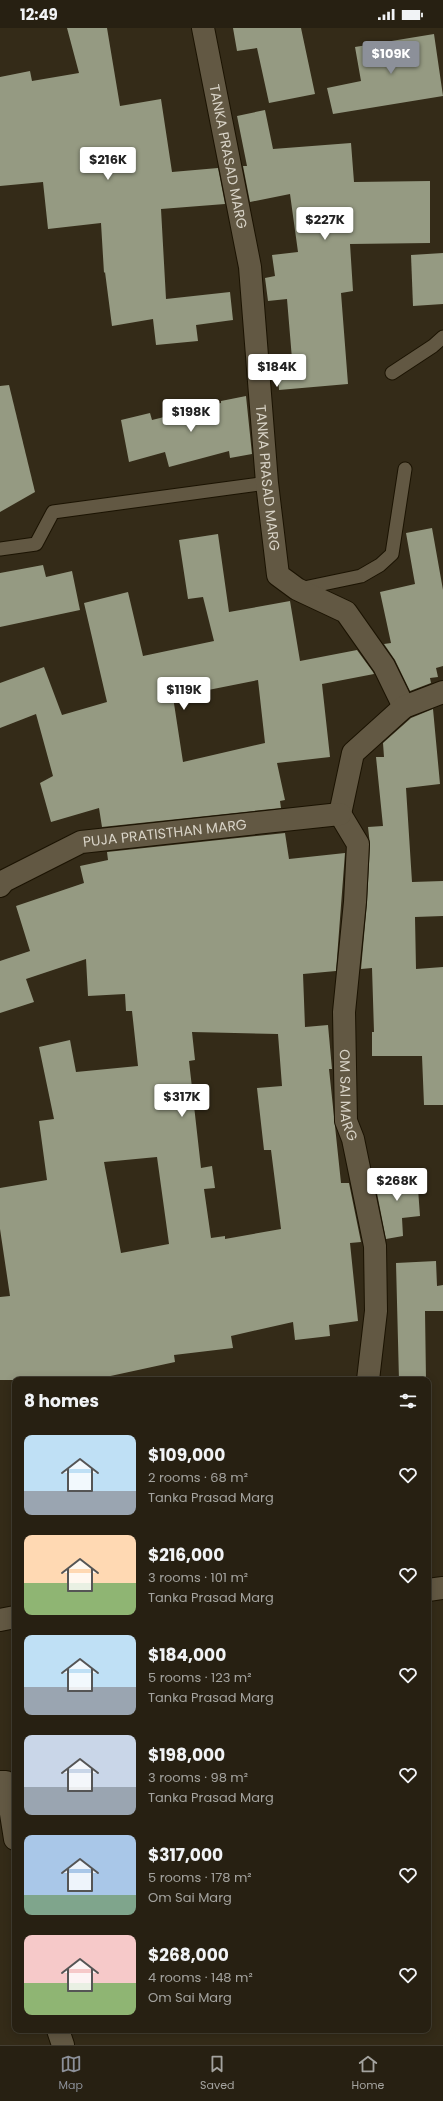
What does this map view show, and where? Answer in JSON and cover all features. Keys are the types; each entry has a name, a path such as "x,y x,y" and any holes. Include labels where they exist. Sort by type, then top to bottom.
{"street":[{"name":"TANKA PRASAD MARG","path":"204,28 250,267 267,483 278,574 297,590 346,612 384,666 404,707"},
{"path":"340,814 353,753 404,707 443,692"},
{"name":"PUJA PRATISTHAN MARG","path":"0,886 4,881 81,842 340,814"},
{"name":"OM SAI MARG","path":"340,814 358,844 355,902 344,1012 346,1121 353,1139 375,1246 376,1311 368,1377"},
{"path":"431,1590 443,1588"},
{"path":"0,1620 12,1618"},
{"path":"7,1781 12,1817"},
{"path":"59,2033 63,2045"}],"lane":[{"path":"392,373 443,337"},
{"path":"297,590 361,576 380,565 392,554 405,469"},
{"path":"0,549 36,544 53,512 267,483"}],"building":[{"path":"67,28 107,28 120,106 161,99 172,172 218,168 225,204 161,209 166,299 230,292 233,320 196,325 198,341 156,345 153,319 112,326 105,272 104,273 101,223 48,229 43,182 0,186 0,77 30,71 32,81 79,73"},
{"path":"233,28 301,28 315,94 269,103 257,48 237,51"},
{"path":"434,34 443,96 333,114 327,88 361,81 355,47"},
{"path":"265,110 273,149 351,143 354,182 430,181 430,243 350,244 353,291 341,293 348,384 279,390 277,361 292,359 287,299 268,301 265,278 275,276 272,255 298,252 290,194 250,202 243,166 247,166 237,116"},
{"path":"443,253 443,304 413,306 411,255"},
{"path":"9,385 35,492 0,512 0,386"},
{"path":"246,396 252,454 230,458 229,451 169,467 165,452 129,462 121,420 150,413 152,420 221,403 221,401"},
{"path":"432,528 443,590 443,666 436,668 438,677 430,678 431,683 410,691 395,660 384,644 391,643 380,592 415,584 406,533"},
{"path":"218,534 229,612 290,601 300,661 357,650 374,674 322,684 330,757 277,763 285,800 280,801 281,808 102,827 99,808 51,822 40,783 53,776 36,714 0,728 0,683 44,667 62,715 107,702 84,603 128,592 143,656 214,641 203,597 188,599 179,540","holes":["258,680 265,743 183,762 173,697"]},
{"path":"43,565 46,577 72,571 80,610 0,627 0,573"},
{"path":"433,709 440,784 406,788 412,882 443,881 443,916 415,917 416,969 443,967 443,1105 424,1105 422,1056 372,1056 372,1032 374,1032 372,968 361,969 367,903 370,845 368,827 383,826 376,757 384,757 383,743 411,718"},
{"path":"285,833 289,859 345,853 336,971 303,974 305,1027 328,1025 332,1069 329,1069 341,1183 349,1183 361,1242 350,1243 358,1321 329,1325 330,1336 295,1340 293,1322 231,1336 233,1348 174,1355 175,1362 106,1377 12,1377 12,1380 0,1380 0,1297 10,1296 0,1229 0,1188 47,1180 39,1121 54,1119 39,1047 70,1040 76,1072 138,1066 132,1011 126,1011 125,994 88,996 86,959 26,979 34,1002 0,1013 0,961 30,951 16,906 84,883 80,866 108,860 107,852","holes":["192,1032 278,1034 282,1086 257,1088 264,1150 271,1150 281,1229 225,1239 225,1236 211,1238 204,1189 215,1188 212,1166 201,1168 189,1061 195,1060","157,1157 169,1244 121,1253 104,1162"]},
{"path":"417,1175 420,1216 402,1218 403,1236 386,1239 374,1178"},
{"path":"436,1261 437,1286 443,1285 443,1311 425,1311 426,1377 399,1377 396,1263"}]}
